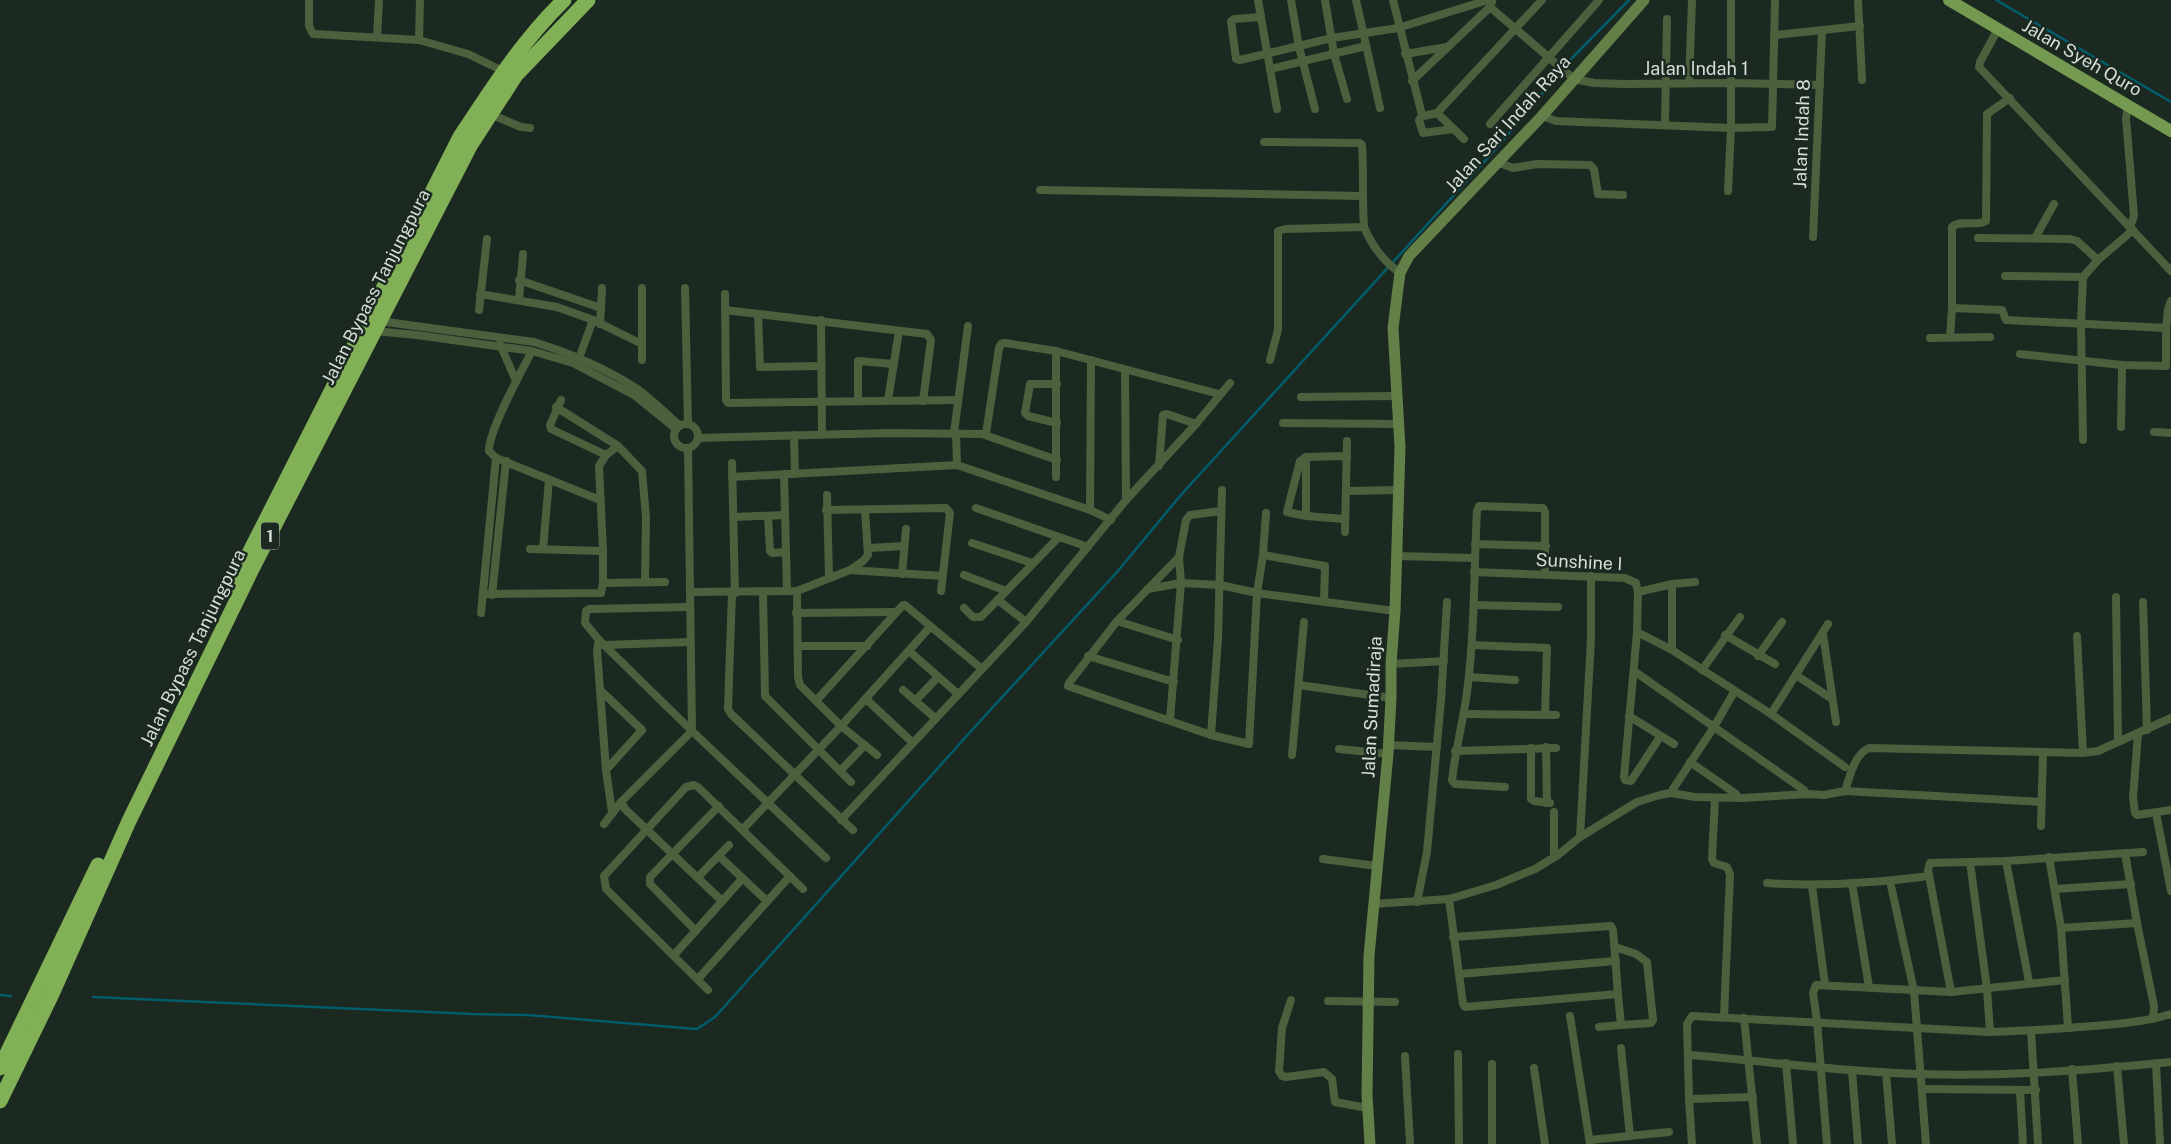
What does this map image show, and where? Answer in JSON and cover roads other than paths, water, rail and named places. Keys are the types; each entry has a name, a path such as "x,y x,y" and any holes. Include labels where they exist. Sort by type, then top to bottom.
{"highway":[{"name":"Jalan Bypass Tanjungpura","path":"0,1101 32,1018 246,557 460,137 503,71 546,18 564,0"},
{"name":"Jalan Bypass Tanjungpura","path":"0,1068 32,1018 252,568 470,146 516,75 588,0"}],"main road":[{"name":"Jalan Syeh Quro","path":"1949,0 2171,131"}],"street":[{"path":"309,0 309,26 313,34 419,40 468,54 503,71"},
{"path":"377,37 379,0"},
{"path":"419,40 420,0"},
{"path":"1258,0 1277,109"},
{"path":"1291,0 1315,109"},
{"path":"1325,0 1334,54 1347,99"},
{"path":"1356,0 1380,108"},
{"path":"1393,0 1398,28 1422,116 1419,120 1423,133 1454,129"},
{"path":"1455,0 1457,9"},
{"path":"1422,116 1437,113 1542,0"},
{"path":"1490,124 1599,0"},
{"name":"Jalan Sari Indah Raya","path":"1397,271 1542,116 1572,77 1644,0"},
{"path":"1689,83 1692,0"},
{"path":"1728,191 1731,128 1731,0"},
{"path":"1858,0 1862,80"},
{"path":"1261,17 1234,19 1231,21 1234,58 1240,60 1332,38 1398,28 1457,9 1490,2"},
{"path":"1490,2 1572,77"},
{"path":"1412,81 1448,47 1490,2"},
{"path":"1542,116 1556,121 1731,128 1771,127 1774,120 1775,2"},
{"path":"1665,124 1667,19"},
{"path":"1775,35 1860,26"},
{"path":"1998,29 1979,64 2171,271"},
{"name":"Jalan Indah 8","path":"1813,238 1822,31"},
{"path":"1270,69 1366,46"},
{"path":"1405,54 1448,47"},
{"name":"Jalan Indah 1","path":"1572,77 1594,83 1820,85"},
{"path":"1950,337 1952,227 1956,223 1982,224 1986,221 1987,114 2010,98"},
{"path":"2083,440 2081,324 2083,277 2131,228 2134,216 2126,118 2128,105"},
{"path":"1437,113 1464,139"},
{"path":"490,114 521,127 530,128"},
{"path":"1264,142 1360,143 1362,145 1364,179 1362,196 1364,227 1384,262 1397,271"},
{"path":"1497,162 1513,168 1537,164 1590,165 1594,169 1598,194 1623,195"},
{"path":"1040,190 1362,196"},
{"path":"2035,238 2039,226 2054,204"},
{"path":"1270,360 1278,330 1278,231 1285,229 1364,227"},
{"path":"1978,238 2074,240 2098,260"},
{"path":"479,310 487,239"},
{"path":"519,300 519,280 523,254"},
{"name":"Jalan Sumadiraja","path":"1370,1144 1367,1108 1367,1002 1373,904 1392,698 1391,664 1395,611 1399,424 1393,328 1397,271"},
{"path":"2005,276 2083,277"},
{"path":"519,280 602,308"},
{"path":"577,361 602,308 602,288"},
{"path":"642,288 642,360"},
{"path":"376,326 418,328 534,342 577,361 681,426 697,431 698,438 695,445 688,449 680,447 675,441 681,426 685,288"},
{"path":"480,294 557,307 596,322 642,344"},
{"path":"725,294 727,402 958,400"},
{"path":"2020,354 2122,365 2168,366 2166,328 2171,301"},
{"path":"1952,308 1999,309 2003,311 2006,320 2166,328"},
{"path":"725,310 927,334 930,337 923,401"},
{"path":"758,314 760,367 821,366"},
{"path":"821,320 822,434"},
{"path":"376,326 532,351 577,361"},
{"path":"957,465 955,433 968,326"},
{"path":"888,400 899,331"},
{"path":"499,337 500,346 516,381"},
{"path":"1930,338 1990,337"},
{"path":"986,434 1001,344 1005,343 1056,351 1219,394"},
{"path":"532,351 516,381 488,446 491,455 600,500"},
{"path":"1056,351 1056,477"},
{"path":"1090,510 1091,360"},
{"path":"858,401 858,361 894,364"},
{"path":"2120,427 2122,365"},
{"path":"1125,370 1126,500"},
{"path":"1056,384 1032,382 1025,413 1028,416 1057,423"},
{"path":"842,820 912,742 1026,622 1126,500 1159,466 1196,424 1219,394 1230,384"},
{"path":"1301,397 1397,396"},
{"path":"561,400 556,407 550,425 551,429 606,455"},
{"path":"556,407 618,446 642,471 646,517 645,582"},
{"path":"1159,466 1163,415 1167,414 1196,424"},
{"path":"1283,422 1399,424"},
{"path":"2154,432 2171,433"},
{"path":"698,438 822,434 986,434 1057,460"},
{"path":"794,435 795,474"},
{"path":"1345,532 1347,441"},
{"path":"488,594 600,593 603,583 603,551 599,466 606,455 618,446"},
{"path":"604,824 621,802 692,731 688,449"},
{"path":"1345,519 1306,516 1287,512 1297,465 1306,456 1347,456"},
{"path":"1306,456 1306,516"},
{"path":"488,594 490,524 496,458"},
{"path":"481,613 488,594 500,525 506,461"},
{"path":"732,463 734,517 733,593 728,709 794,776 853,830"},
{"path":"732,477 957,465 1090,510 1111,520"},
{"path":"784,474 787,591"},
{"path":"543,549 550,480"},
{"path":"1211,734 1220,585 1222,490"},
{"path":"1346,491 1398,490"},
{"path":"827,495 826,510 830,578"},
{"path":"1505,786 1452,783 1455,751 1465,714 1469,677 1478,507 1482,505 1543,508 1545,512 1545,574"},
{"path":"826,510 946,508 950,513 940,591"},
{"path":"976,508 1088,547"},
{"path":"690,592 763,593 797,591 850,570 866,558 869,548 865,510"},
{"path":"1170,720 1178,640 1181,583 1179,557 1187,517 1221,511"},
{"path":"1179,557 1117,621 1088,656 1069,683 1069,688 1247,745 1250,743 1257,593 1263,555 1266,513"},
{"path":"734,517 785,515"},
{"path":"768,516 770,551 772,553 786,552"},
{"path":"490,524 500,525"},
{"path":"902,574 906,529"},
{"path":"964,608 974,617 981,617 1058,538"},
{"path":"972,543 1032,563"},
{"path":"1476,544 1546,546"},
{"path":"869,548 904,546"},
{"path":"530,550 603,551"},
{"path":"1263,555 1325,566 1324,602"},
{"path":"1396,556 1474,558"},
{"path":"850,570 942,576"},
{"name":"Sunshine I","path":"1474,572 1625,578 1636,583 1638,592 1637,632 1625,780 1631,781 1660,737"},
{"path":"964,575 1006,591"},
{"path":"1580,837 1592,576"},
{"path":"603,583 664,582"},
{"path":"1638,592 1672,584 1695,582"},
{"path":"1148,589 1181,583 1220,585 1257,593 1395,611"},
{"path":"1672,584 1672,650"},
{"path":"797,591 799,681 816,701 842,726 877,755"},
{"path":"763,593 765,696 851,782"},
{"path":"2116,597 2118,742"},
{"path":"998,600 1026,622"},
{"path":"1417,902 1428,852 1447,602"},
{"path":"2143,602 2147,730"},
{"path":"816,701 902,605 905,605 982,669"},
{"path":"1474,605 1558,608"},
{"path":"690,607 589,609 584,614 585,623 601,643 826,858"},
{"path":"796,613 896,612"},
{"path":"1702,670 1725,635 1740,617"},
{"path":"1117,621 1178,640"},
{"path":"1292,755 1304,622"},
{"path":"1758,656 1782,622"},
{"path":"1771,714 1828,624"},
{"path":"742,828 842,726 930,627"},
{"path":"1637,632 1672,650 1734,692 1771,714 1845,767"},
{"path":"1823,634 1836,722"},
{"path":"1725,635 1758,656 1775,664"},
{"path":"2077,636 2082,753"},
{"path":"601,643 690,642"},
{"path":"601,643 597,650 606,770 612,812"},
{"path":"1472,645 1547,648 1545,714"},
{"path":"798,646 867,646"},
{"path":"909,651 937,678 958,694"},
{"path":"1088,656 1174,682"},
{"path":"1391,664 1444,661"},
{"path":"1634,671 1804,790"},
{"path":"1796,675 1832,699"},
{"path":"1469,677 1515,680"},
{"path":"916,700 937,678"},
{"path":"1299,685 1392,698"},
{"path":"600,690 642,730 606,770"},
{"path":"903,690 936,718"},
{"path":"1673,789 1714,727 1734,692"},
{"path":"866,699 912,742"},
{"path":"1465,714 1556,715"},
{"path":"1629,716 1674,744"},
{"path":"1845,791 1855,763 1862,751 1870,748 2082,753 2098,751 2171,718"},
{"path":"2138,734 2133,808 2137,815 2171,810"},
{"path":"840,771 865,745"},
{"path":"1339,749 1437,747"},
{"path":"1530,748 1531,799 1548,803 1546,748"},
{"path":"1455,751 1556,748"},
{"path":"2041,826 2043,752"},
{"path":"1690,762 1736,794"},
{"path":"708,990 606,888 604,876 690,785 698,787 720,806 803,888"},
{"path":"1373,904 1449,899 1496,885 1535,869 1580,837 1637,802 1671,793 1715,798 1824,795 1845,791 2041,802"},
{"path":"1715,798 1712,859 1714,863 1727,867 1730,874 1724,1017"},
{"path":"621,802 647,830 722,901"},
{"path":"696,930 649,881 650,877 672,853 720,806"},
{"path":"1554,812 1554,857"},
{"path":"2156,812 2171,891"},
{"path":"698,877 720,857 729,845"},
{"path":"1951,992 1928,870 1930,862 2006,861 2143,852"},
{"path":"2125,853 2154,1006 2153,1019"},
{"path":"720,857 767,901"},
{"path":"2049,857 2061,928 2068,1028"},
{"path":"1323,860 1377,866"},
{"path":"2006,861 2029,982"},
{"path":"1970,862 1987,989 1990,1032"},
{"path":"698,979 790,876"},
{"path":"1767,883 1812,886 1890,881 1929,876"},
{"path":"674,955 742,879"},
{"path":"1890,881 1914,991 1926,1144"},
{"path":"1852,883 1869,987"},
{"path":"2055,889 2131,884"},
{"path":"1812,886 1825,984"},
{"path":"1449,899 1463,1004 1468,1008 1618,994"},
{"path":"2061,928 2137,923"},
{"path":"1453,937 1611,926 1614,930 1621,1025"},
{"path":"1599,1027 1651,1023 1653,1020 1647,962 1636,954 1615,947"},
{"path":"1459,974 1616,961"},
{"path":"1827,1144 1813,993 1816,985 1951,992 1987,989 2029,982 2065,980"},
{"path":"1291,1000 1282,1028 1279,1071 1282,1076 1324,1072 1332,1080 1336,1102 1346,1106 1367,1108"},
{"path":"1328,1001 1395,1002"},
{"path":"1692,1144 1689,1099 1688,1019 1692,1016 1918,1026 1990,1032 2105,1026 2153,1019 2171,1014"},
{"path":"1570,1016 1590,1142 1669,1132"},
{"path":"1744,1018 1754,1097 1757,1144"},
{"path":"2031,1031 2038,1144"},
{"path":"1621,1048 1630,1136"},
{"path":"1458,1054 1458,1144"},
{"path":"1689,1055 1786,1063 1852,1071 1920,1074 2035,1074 2171,1062"},
{"path":"1405,1056 1410,1144"},
{"path":"1786,1063 1792,1144"},
{"path":"1492,1064 1492,1144"},
{"path":"2156,1064 2160,1144"},
{"path":"2117,1066 2124,1144"},
{"path":"1534,1068 1545,1144"},
{"path":"2072,1070 2078,1144"},
{"path":"1852,1071 1858,1144"},
{"path":"1886,1073 1892,1144"},
{"path":"1922,1089 2036,1090"},
{"path":"2020,1090 2023,1144"},
{"path":"1689,1099 1754,1097"}],"waterway":[{"path":"93,997 528,1015 697,1029 715,1017 972,730 1117,572 1180,496 1495,150 1572,58 1629,0"},
{"path":"1996,0 2171,102"},
{"path":"0,995 11,996"}]}
